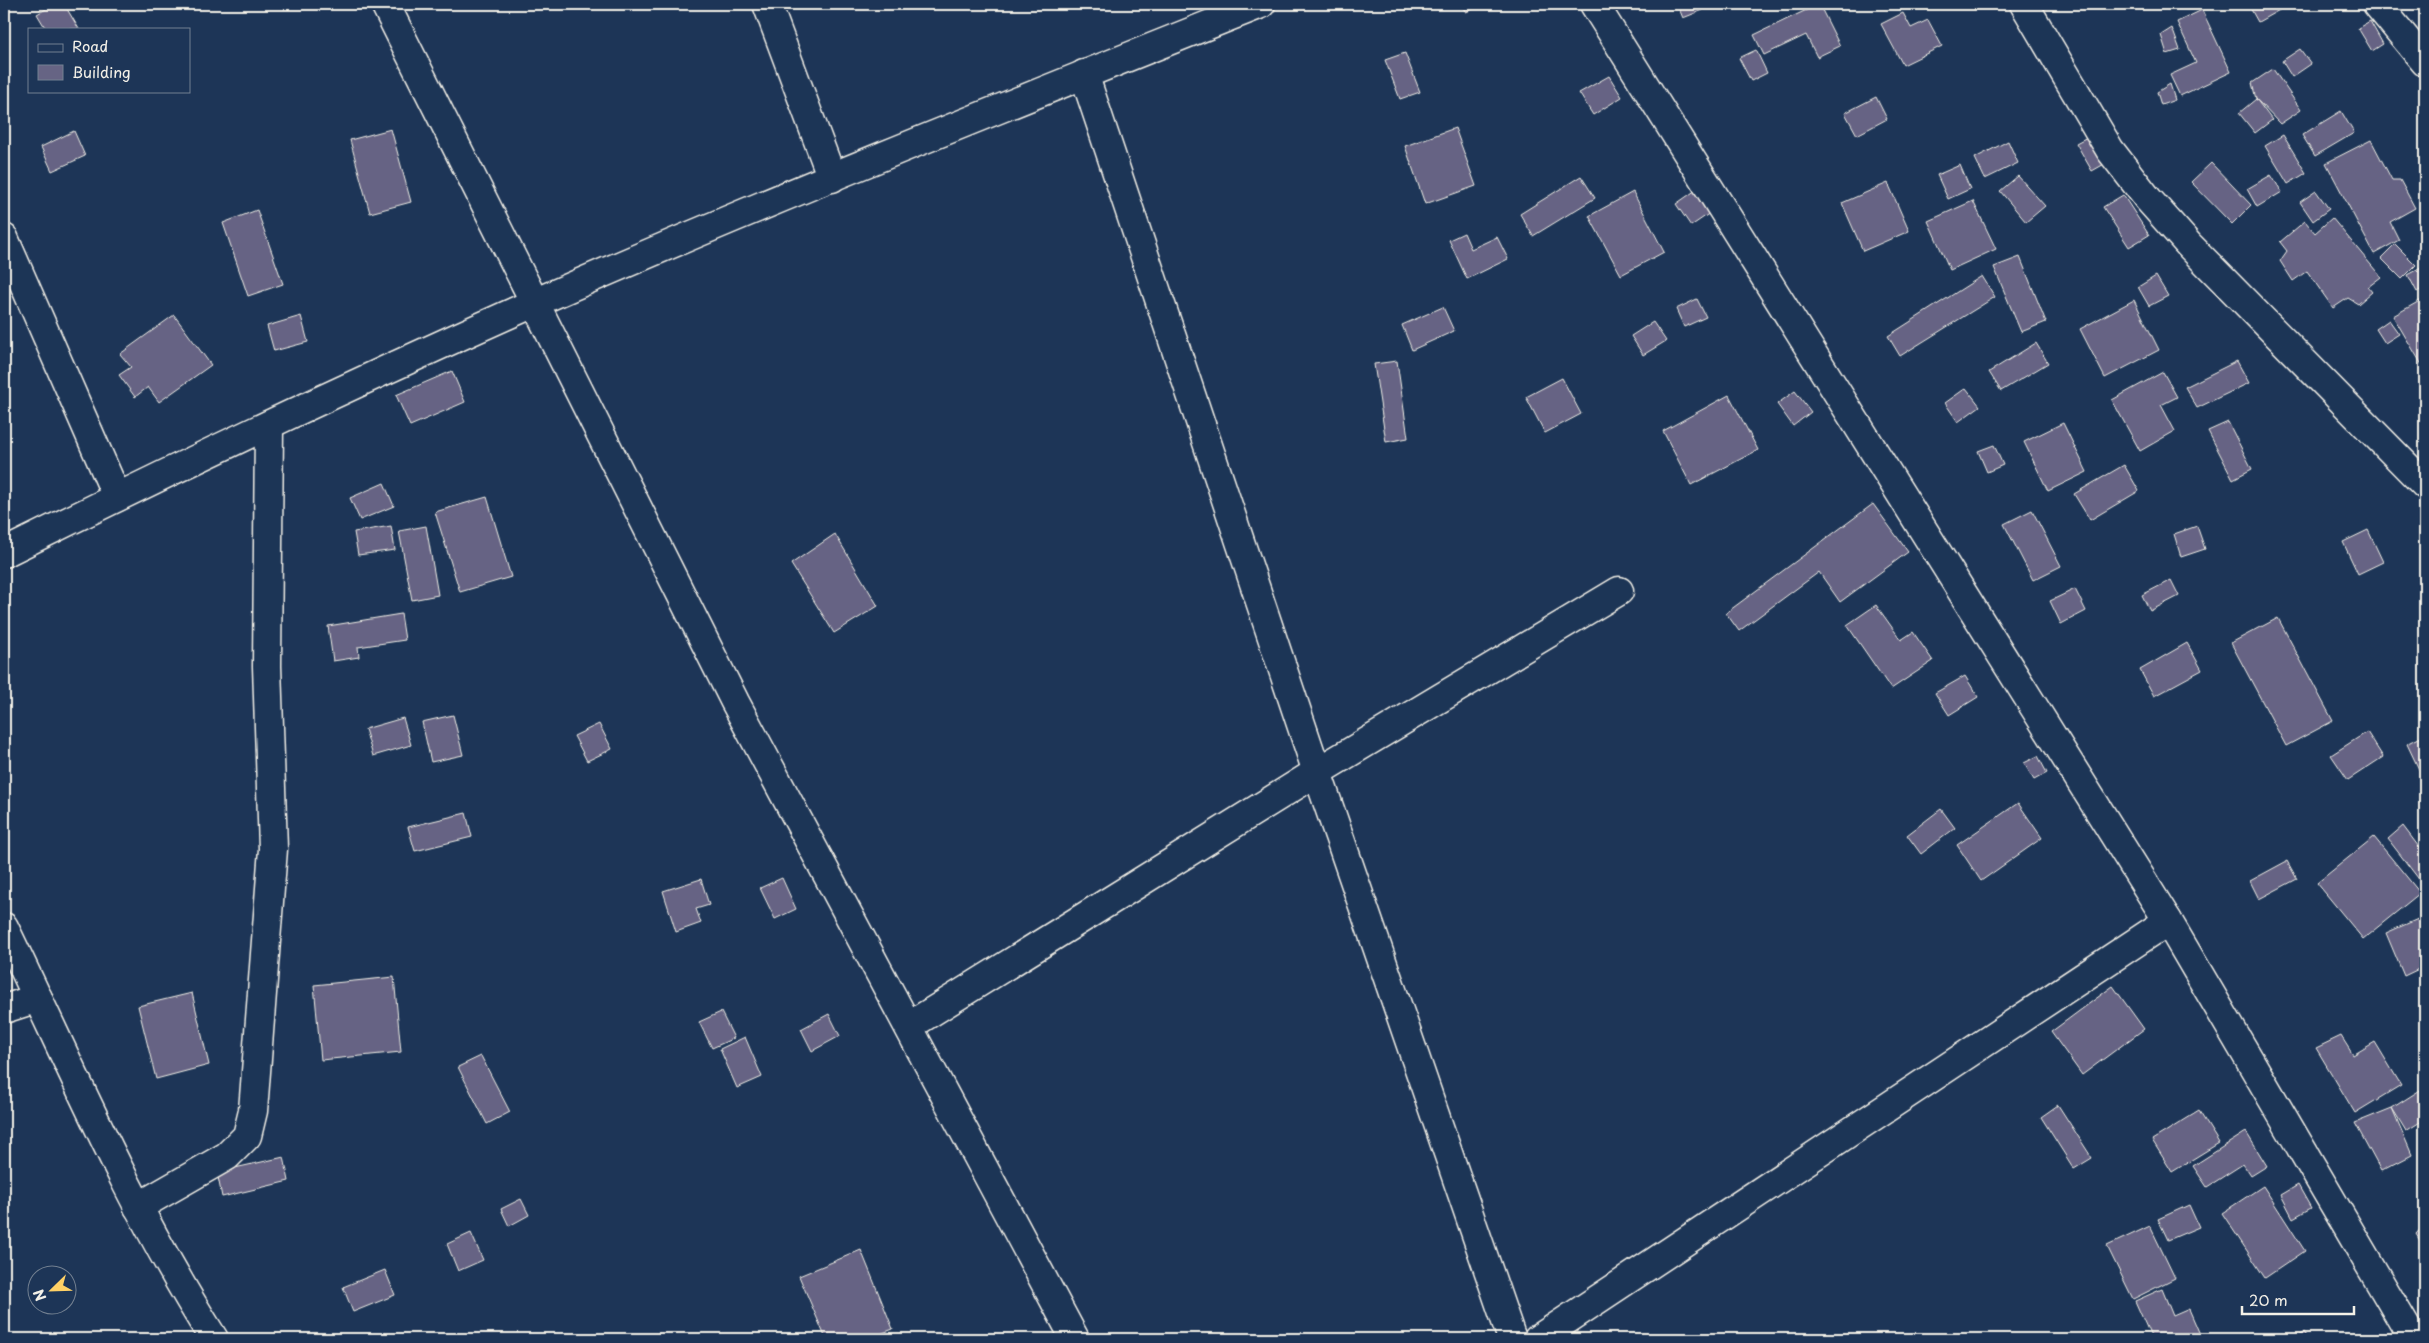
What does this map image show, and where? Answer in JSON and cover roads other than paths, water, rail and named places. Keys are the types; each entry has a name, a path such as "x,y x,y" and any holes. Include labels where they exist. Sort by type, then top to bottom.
{"street":[{"path":"385,4 735,702 1075,1339"},
{"path":"766,4 832,178"},
{"path":"4,553 269,425 534,303 1084,74 1261,4"},
{"path":"1594,4 2168,921 2413,1339"},
{"path":"2024,4 2110,150 2148,199 2189,246 2425,485"},
{"path":"2377,4 2425,62"},
{"path":"1084,74 1317,772 1512,1339"},
{"path":"4,238 117,497"},
{"path":"138,1208 226,1156 247,1136 253,1111 273,849 267,666 269,425"},
{"path":"909,1026 1317,772 1619,591"},
{"path":"1538,1339 2168,921"},
{"path":"4,927 138,1208 183,1290 214,1339"},
{"path":"4,1009 38,998"}]}
